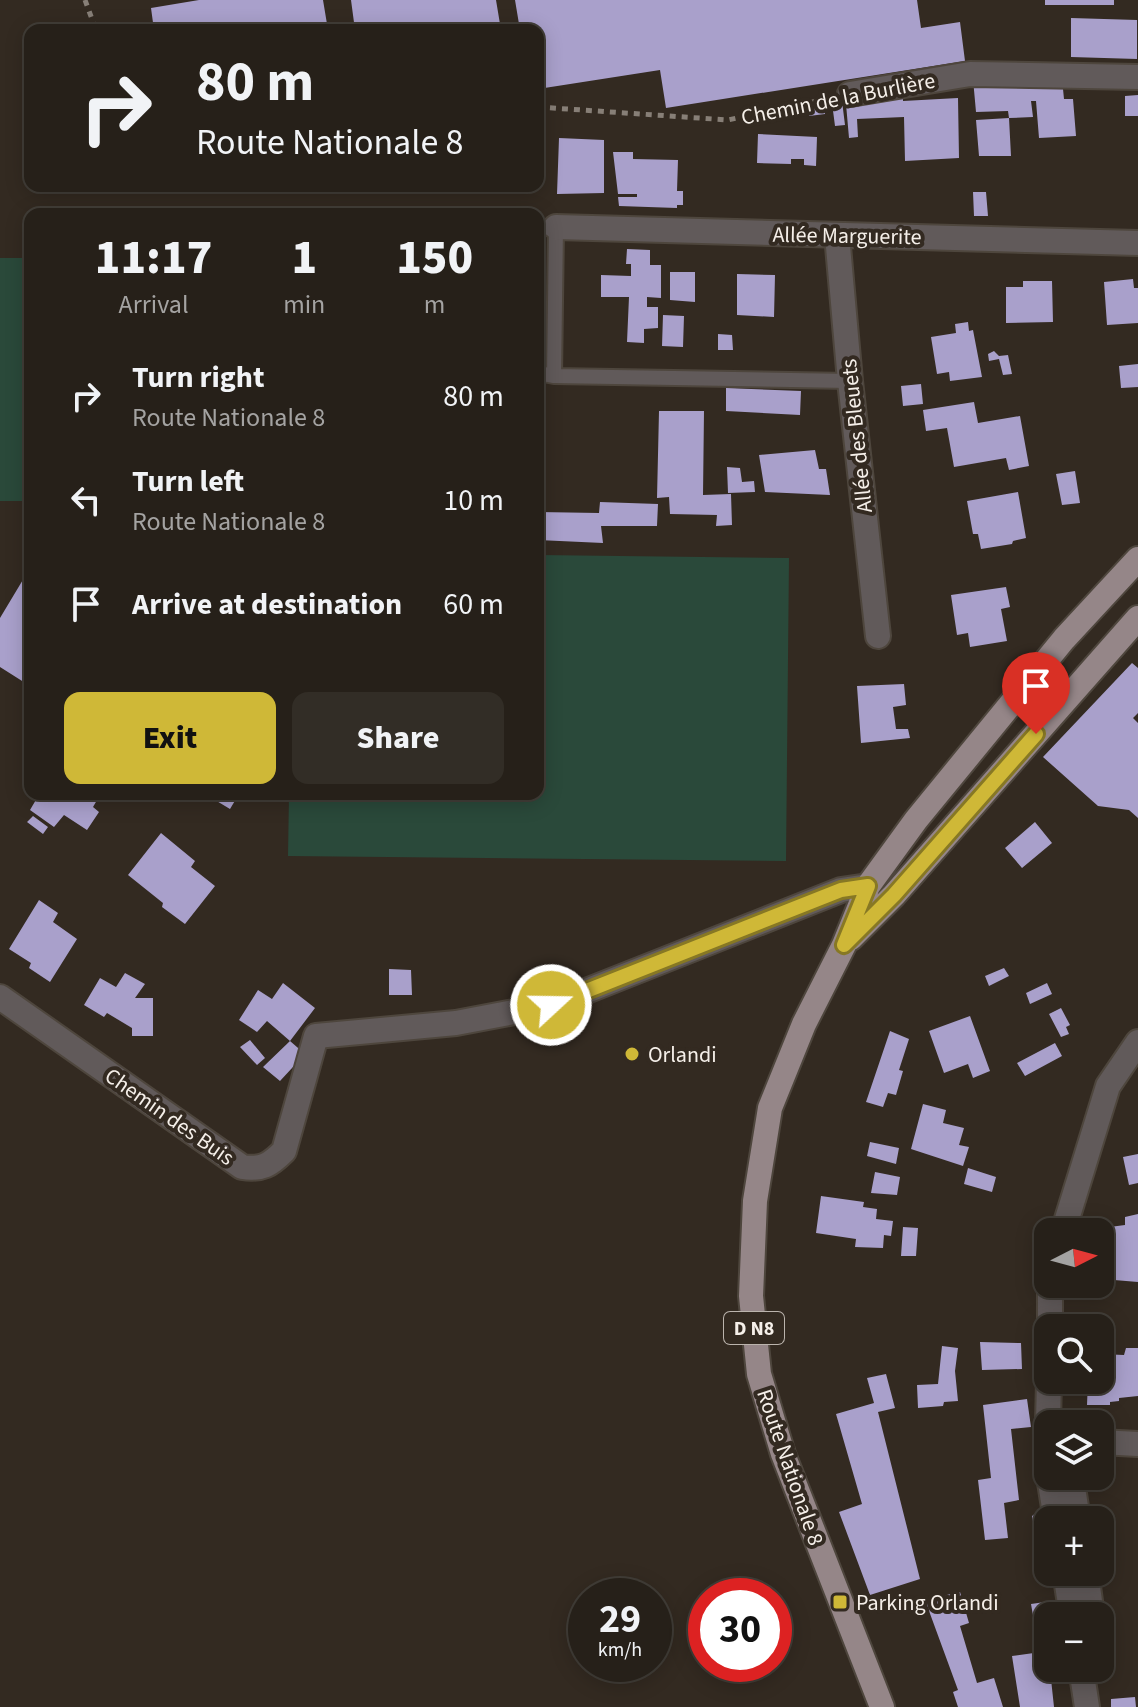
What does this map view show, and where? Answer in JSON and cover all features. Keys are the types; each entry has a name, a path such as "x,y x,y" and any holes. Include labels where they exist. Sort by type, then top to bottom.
{"main road":[{"name":"Route Nationale 8","path":"882,1707 783,1454 759,1374 751,1296 755,1201 770,1108 804,1024 844,945 868,886 916,820 1064,639 1138,559"},
{"name":"Route Nationale 8","path":"844,945 894,895 1138,618"}],"street":[{"name":"Chemin de la Burlière","path":"850,94 970,74 1138,77"},
{"name":"Allée Marguerite","path":"547,228 1138,243"},
{"name":"Allée des Bleuets","path":"837,235 878,636"},
{"name":"Chemin des Buis","path":"0,997 242,1167 259,1169 284,1151 316,1036 456,1023 551,1005 829,894 868,886"},
{"path":"1067,1218 1108,1086 1138,1042"},
{"path":"1114,1443 1138,1444"},
{"path":"1084,1682 1088,1707"},
{"path":"1088,1707 1091,1682"}],"lane":[{"path":"547,228 554,376"},
{"path":"544,374 850,381"}],"path":[{"path":"85,0 94,24"},
{"name":"Chemin de la Burlière","path":"544,107 728,120 850,94"}],"green space":[{"path":"0,258 24,258 24,501 0,501"},
{"path":"544,555 789,558 786,861 288,856 289,800 544,800"}],"building":[{"path":"199,0 323,0 327,24 153,24 151,8"},
{"path":"351,0 496,0 500,24 354,24"},
{"path":"515,0 917,0 921,28 960,22 965,61 666,108 660,70 544,88 544,24 519,24"},
{"path":"1045,0 1114,0 1114,5 1045,5"},
{"path":"1071,18 1137,20 1137,59 1071,57"},
{"path":"973,79 1062,79 1064,99 1073,99 1076,136 1039,138 1036,101 1031,101 1033,117 1009,118 1008,111 976,112"},
{"path":"1138,95 1138,116 1125,116 1125,96"},
{"path":"903,98 903,101 958,98 959,158 905,161 904,117 857,119 858,137 849,138 846,104"},
{"path":"842,101 845,125 835,126 832,103"},
{"path":"823,104 825,114 809,116 808,105"},
{"path":"544,113 546,113 544,138"},
{"path":"1009,118 1011,156 979,156 976,120"},
{"path":"758,134 817,137 816,166 804,165 804,159 791,159 791,164 757,163"},
{"path":"559,138 604,140 604,193 557,194"},
{"path":"613,152 633,152 633,159 678,160 677,191 683,191 683,205 677,205 677,208 619,206 618,197 637,197 637,194 618,194"},
{"path":"973,192 986,192 988,216 974,216"},
{"path":"627,249 650,250 650,265 661,265 661,298 647,297 647,307 658,307 658,328 644,329 644,343 627,342 629,297 601,297 601,275 631,276 631,264 626,264"},
{"path":"670,272 695,272 695,302 670,300"},
{"path":"737,274 775,275 774,317 737,315"},
{"path":"1133,279 1134,288 1138,288 1138,323 1107,325 1104,282"},
{"path":"1023,281 1052,281 1053,322 1006,323 1006,287 1023,287"},
{"path":"663,315 684,316 683,347 662,346"},
{"path":"968,322 969,331 973,330 982,377 950,381 949,372 937,374 931,337 956,333 955,324"},
{"path":"718,334 732,335 733,350 718,350"},
{"path":"994,351 999,356 1008,355 1012,374 1003,375 999,359 989,361 988,354"},
{"path":"1138,364 1138,387 1121,388 1119,366"},
{"path":"921,384 923,404 903,406 901,386"},
{"path":"726,388 801,391 800,415 726,411"},
{"path":"974,402 978,423 1020,416 1029,466 1009,470 1006,458 954,467 947,428 926,431 923,410"},
{"path":"659,411 704,411 703,495 731,494 732,525 716,526 717,515 670,514 669,497 657,498"},
{"path":"815,450 819,469 826,469 830,495 765,492 759,455"},
{"path":"727,467 740,468 742,482 754,481 755,492 728,493"},
{"path":"1075,471 1080,503 1062,505 1056,474"},
{"path":"1018,492 1026,538 1012,544 981,549 978,534 973,534 967,501"},
{"path":"600,502 658,504 657,526 601,526 603,543 544,540 544,512 599,513"},
{"path":"24,578 24,682 0,667 0,618"},
{"path":"1006,587 1010,607 1001,609 1007,641 970,647 968,633 957,635 951,595"},
{"path":"1132,663 1138,668 1138,713 1133,718 1138,723 1138,818 1129,810 1098,806 1043,757"},
{"path":"904,684 906,705 893,707 896,729 908,729 910,738 861,743 857,686"},
{"path":"36,800 97,800 93,807 99,812 87,830 64,815 54,827 30,810"},
{"path":"215,800 235,800 230,809"},
{"path":"33,816 48,827 43,834 27,822"},
{"path":"1035,822 1052,843 1022,868 1005,848"},
{"path":"161,833 195,861 191,867 215,886 185,924 128,875"},
{"path":"39,900 58,913 53,922 77,939 50,982 29,968 31,963 9,949"},
{"path":"1004,968 1009,976 989,986 985,976"},
{"path":"389,969 411,970 412,995 389,995"},
{"path":"125,973 145,984 135,998 153,998 153,1036 132,1036 132,1028 107,1013 104,1017 84,1005 100,978 116,987"},
{"path":"283,983 315,1008 290,1041 267,1021 257,1032 239,1020 258,990 272,999"},
{"path":"1047,983 1052,994 1030,1004 1026,993"},
{"path":"1061,1008 1070,1025 1066,1027 1069,1034 1061,1037 1049,1014"},
{"path":"970,1016 990,1071 973,1078 968,1064 944,1073 929,1031"},
{"path":"890,1031 909,1039 899,1070 903,1071 896,1095 888,1093 883,1107 866,1102"},
{"path":"250,1040 265,1058 257,1065 240,1047"},
{"path":"290,1041 305,1054 280,1081 263,1067"},
{"path":"1055,1043 1062,1056 1025,1076 1017,1063"},
{"path":"923,1104 946,1110 943,1123 964,1128 959,1145 969,1147 963,1166 911,1149"},
{"path":"870,1142 899,1148 896,1164 867,1156"},
{"path":"1138,1154 1138,1183 1129,1185 1123,1157"},
{"path":"968,1168 996,1177 992,1192 964,1184"},
{"path":"875,1172 900,1177 897,1195 871,1193"},
{"path":"821,1196 864,1202 863,1207 877,1209 876,1219 893,1221 891,1236 884,1235 883,1248 855,1247 856,1239 816,1233"},
{"path":"1138,1214 1138,1282 1114,1280 1114,1226 1125,1225 1125,1217"},
{"path":"903,1227 918,1228 916,1256 901,1256"},
{"path":"980,1342 1021,1343 1022,1369 982,1370"},
{"path":"942,1346 958,1348 955,1371 958,1401 918,1408 917,1385 938,1384"},
{"path":"1126,1348 1138,1348 1138,1396 1119,1398 1110,1405 1087,1405 1087,1394 1114,1394 1114,1355 1124,1355"},
{"path":"886,1374 895,1408 878,1412 920,1579 870,1595 839,1512 862,1504 836,1414 874,1403 867,1378"},
{"path":"1027,1399 1031,1427 1011,1429 1019,1500 1004,1503 1008,1538 985,1540 978,1480 991,1478 983,1405"},
{"path":"960,1592 969,1623 960,1626 977,1683 994,1678 1003,1707 958,1707 953,1692 958,1690 925,1600"},
{"path":"1034,1653 1034,1682 1051,1682 1054,1707 1020,1707 1012,1656"},
{"path":"1135,1697 1136,1707 1111,1707 1111,1699"}],"place":[{"name":"Orlandi","path":"632,1054"},
{"name":"Parking Orlandi","path":"840,1602"}],"route":[{"path":"551,1005 806,903 841,890 868,886 844,945 894,895 1036,734"}]}
